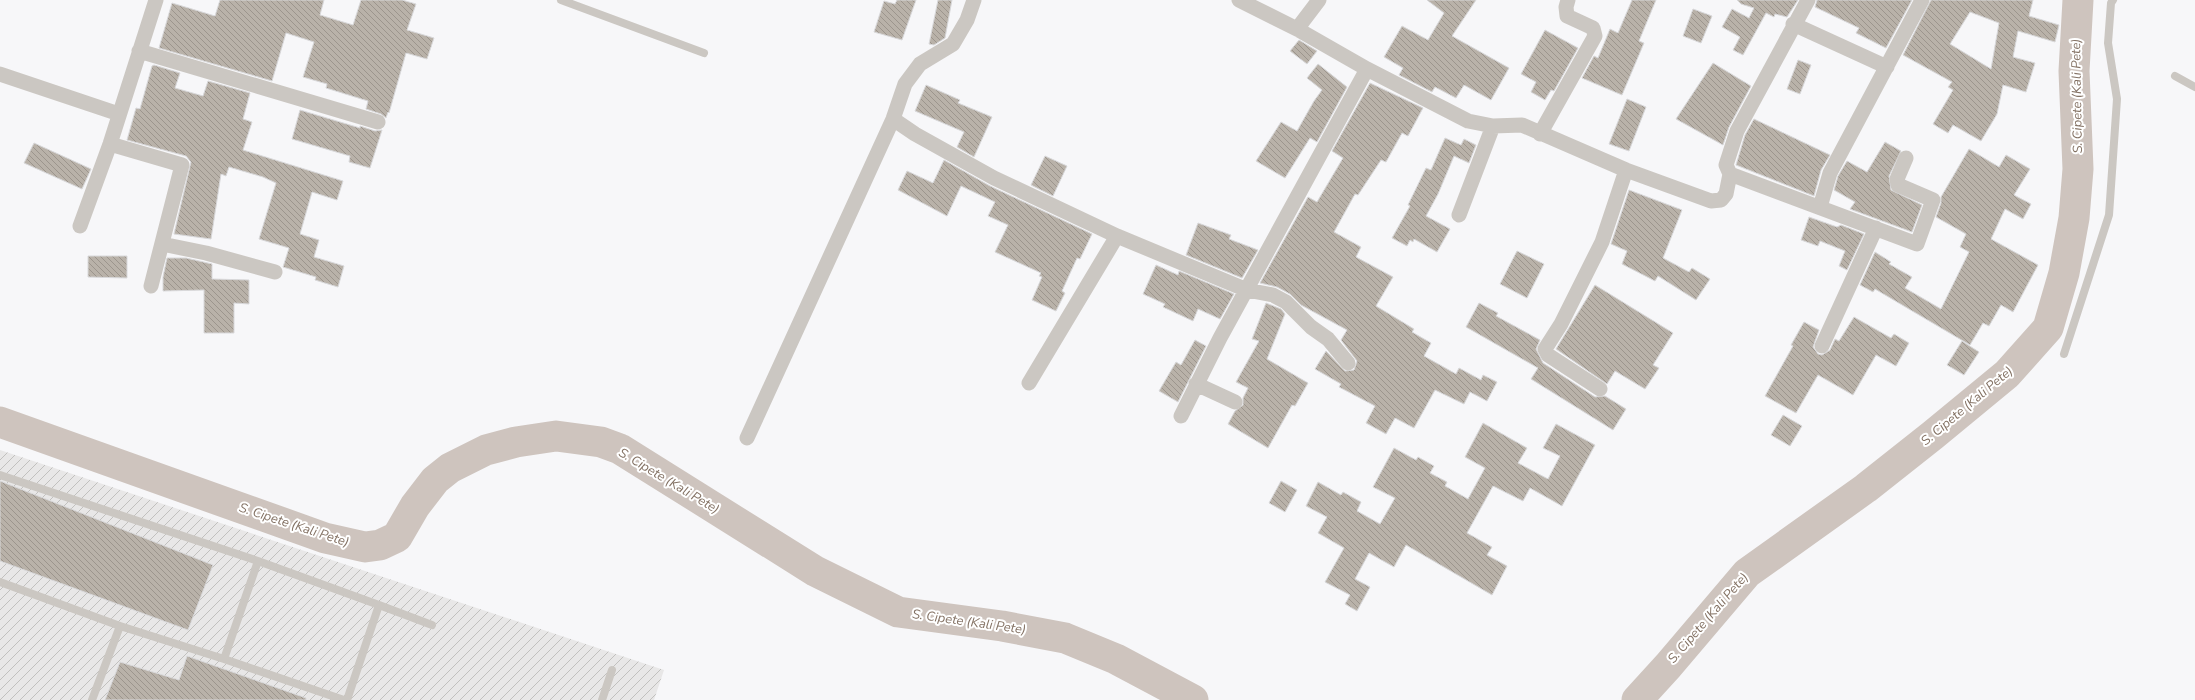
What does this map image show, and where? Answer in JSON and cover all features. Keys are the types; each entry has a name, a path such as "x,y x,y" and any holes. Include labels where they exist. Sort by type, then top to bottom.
{"street":[{"path":"80,226 110,144 156,0"},
{"path":"747,438 893,119 905,84 920,64 953,44 967,20 974,0"},
{"path":"1239,0 1297,29 1367,69 1468,121 1493,126 1522,126 1626,170 1711,201 1720,200 1726,194 1730,174 1726,165 1737,130 1793,24 1808,0"},
{"path":"1297,29 1319,0"},
{"path":"1540,134 1595,36 1593,28 1568,16 1566,7 1568,0"},
{"path":"1820,207 1830,173 1922,0"},
{"path":"1793,24 1887,67"},
{"path":"139,51 378,122"},
{"path":"1181,416 1196,384 1367,69"},
{"path":"0,74 119,114"},
{"path":"893,119 914,134 994,178 1117,236 1247,290 1273,295 1286,302 1312,328 1328,339 1348,363"},
{"path":"1459,215 1493,126"},
{"path":"110,144 182,165 151,286"},
{"path":"1730,174 1919,244 1933,200 1898,185 1897,179 1906,158"},
{"path":"1600,389 1548,355 1545,350 1561,324 1602,242 1626,170"},
{"path":"1822,346 1876,228"},
{"path":"1029,383 1117,236"},
{"path":"162,244 206,253 275,272"},
{"path":"1196,384 1234,402"}],"lane":[{"path":"561,0 704,53"},
{"path":"2064,354 2109,215 2117,99 2108,43 2111,3 2114,0"},
{"path":"2175,76 2195,87"},
{"path":"0,475 258,561 432,625"},
{"path":"224,659 258,561"},
{"path":"0,582 120,626 346,700 379,605"},
{"path":"92,700 120,626"},
{"path":"602,700 612,670"}],"shaded area":[{"path":"0,450 664,670 654,700 0,700"}],"building":[{"path":"220,0 324,0 320,15 353,25 361,0 402,0 416,4 407,30 434,38 427,59 406,53 389,113 388,112 386,118 381,114 366,109 368,101 326,88 327,84 303,77 314,42 286,33 272,81 159,48 172,3 215,16"},
{"path":"897,0 916,0 902,40 874,32 884,1 895,4"},
{"path":"938,0 952,0 945,38 934,45 929,44"},
{"path":"1427,0 1476,0 1452,36 1509,68 1491,100 1464,85 1456,98 1435,87 1432,92 1399,75 1403,68 1384,57 1402,26 1428,40 1444,13"},
{"path":"1632,0 1656,0 1639,41 1644,43 1622,95 1582,78 1594,56 1598,58 1610,29 1618,33"},
{"path":"1737,0 1798,0 1787,17 1775,14 1774,17 1766,13 1743,55 1733,50 1740,37 1722,27 1732,9 1749,18 1754,8 1741,4"},
{"path":"1817,0 1912,0 1886,48 1856,33 1859,28 1815,7"},
{"path":"1931,0 2033,0 2029,16 2059,25 2055,42 2018,31 2013,57 2035,63 2026,92 2003,85 1997,114 1981,141 1953,125 1948,133 1933,124 1953,90 1948,87 1952,82 1903,55","holes":["1970,12 1999,23 1991,69 1950,44"]},
{"path":"1693,9 1712,16 1701,43 1683,36"},
{"path":"1545,30 1578,48 1554,91 1551,90 1545,100 1531,92 1536,82 1521,74"},
{"path":"1299,40 1317,51 1307,64 1290,51"},
{"path":"1798,60 1811,65 1800,94 1787,89"},
{"path":"1713,63 1751,86 1729,127 1723,145 1676,119"},
{"path":"1318,64 1347,87 1317,142 1310,138 1285,178 1256,161 1281,122 1297,131 1322,90 1307,78"},
{"path":"154,65 180,73 175,88 203,96 208,81 250,93 243,119 252,122 243,150 343,181 337,200 312,192 300,234 319,240 314,257 344,266 338,287 315,280 316,277 283,267 289,248 259,239 276,183 263,177 229,167 226,176 221,174 211,239 174,234 191,162 186,156 127,140 136,108 140,109 152,66"},
{"path":"1370,83 1423,108 1408,136 1402,133 1386,162 1381,160 1358,195 1355,194 1334,232 1361,247 1356,257 1393,277 1376,306 1414,329 1412,332 1431,343 1424,356 1456,374 1459,368 1481,380 1483,375 1497,382 1487,401 1470,392 1464,404 1435,390 1414,428 1395,418 1386,434 1366,423 1375,406 1339,387 1341,384 1315,369 1326,351 1345,371 1354,370 1357,361 1341,340 1347,330 1301,305 1290,294 1277,287 1260,283 1308,197 1317,202 1343,158 1332,151"},
{"path":"926,85 960,100 958,103 992,117 974,157 957,147 964,132 915,111"},
{"path":"1627,99 1646,107 1629,151 1609,144"},
{"path":"300,110 360,128 360,126 375,131 382,130 370,168 349,162 350,156 292,139"},
{"path":"1754,119 1830,155 1821,170 1814,196 1736,165 1745,135"},
{"path":"1445,138 1461,145 1464,139 1476,145 1469,163 1454,156 1438,194 1426,216 1450,229 1437,252 1414,239 1413,242 1410,240 1407,246 1392,238 1410,206 1408,205 1426,168 1431,170"},
{"path":"1885,142 1901,151 1889,176 1891,190 1922,205 1912,232 1850,209 1855,202 1834,190 1838,176 1847,161 1867,172"},
{"path":"34,143 91,169 82,189 24,163"},
{"path":"1969,149 1999,167 2006,155 2030,169 2014,195 2031,204 2023,219 2005,209 1991,239 2038,265 2013,312 2001,305 1989,326 1983,323 1970,345 1875,289 1873,292 1860,285 1875,252 1891,262 1889,264 1912,277 1905,288 1941,309 1969,252 1960,247 1966,234 1936,217 1941,203 1941,197"},
{"path":"1045,156 1067,166 1053,196 1031,185"},
{"path":"944,160 990,186 1092,234 1080,259 1077,258 1062,291 1065,293 1056,311 1032,300 1042,277 1039,276 1041,273 995,252 1008,225 988,216 995,202 961,186 947,216 898,190 907,171 933,183"},
{"path":"1629,190 1682,210 1663,258 1689,272 1692,268 1710,279 1696,300 1658,276 1655,281 1622,264 1627,251 1611,244"},
{"path":"1809,217 1837,227 1841,225 1864,234 1847,270 1839,266 1845,251 1820,241 1818,246 1801,240"},
{"path":"1198,223 1231,235 1229,239 1258,250 1242,278 1186,255"},
{"path":"1517,251 1544,264 1527,298 1500,284"},
{"path":"88,256 127,256 127,278 88,277"},
{"path":"167,258 186,258 212,264 212,279 249,280 249,304 234,303 234,333 204,333 204,290 163,291 163,277"},
{"path":"1156,265 1178,275 1179,271 1234,294 1220,319 1198,309 1193,321 1163,307 1165,304 1143,294"},
{"path":"1595,285 1673,333 1653,365 1659,368 1645,389 1615,371 1607,384 1556,349"},
{"path":"1266,303 1281,309 1285,314 1267,359 1308,383 1295,406 1292,405 1268,448 1228,424 1235,411 1243,405 1243,398 1248,388 1236,382 1259,341 1252,339"},
{"path":"1479,303 1498,313 1496,316 1540,340 1536,349 1543,363 1595,397 1605,396 1626,409 1613,430 1531,379 1538,368 1466,327"},
{"path":"1854,317 1891,338 1894,334 1909,343 1896,366 1876,355 1853,395 1818,375 1796,413 1765,396 1793,346 1791,345 1804,322 1819,330 1813,347 1818,354 1822,355 1830,350 1835,339 1839,341"},
{"path":"1195,340 1206,346 1178,402 1159,391 1176,362 1181,365"},
{"path":"1962,341 1979,352 1964,375 1947,365"},
{"path":"1783,415 1802,426 1790,446 1771,435"},
{"path":"1483,423 1527,448 1518,463 1548,479 1560,456 1543,448 1556,424 1595,445 1562,506 1530,488 1523,501 1493,486 1467,533 1492,547 1487,555 1507,566 1492,595 1406,545 1394,567 1369,553 1355,579 1370,587 1357,611 1345,604 1350,595 1325,582 1344,548 1318,533 1327,517 1306,506 1318,482 1341,495 1343,492 1361,502 1357,511 1380,524 1395,498 1373,487 1394,448 1416,460 1418,457 1434,466 1430,473 1447,482 1445,486 1468,499 1485,468 1465,457"},
{"path":"0,481 213,565 188,630 0,561"},
{"path":"1281,481 1297,490 1285,512 1269,503"},
{"path":"187,656 306,698 306,700 105,700 120,662 179,680"}],"waterway":[{"name":"S. Cipete (Kali Pete)","path":"1637,700 1747,573 1866,488 1933,435 2007,374 2048,328 2064,273 2074,218 2078,169 2074,71 2078,0"},
{"name":"S. Cipete (Kali Pete)","path":"0,422 325,538 365,547 380,545 397,537 415,506 435,480 450,468 486,450 516,442 556,436 601,442 620,449 815,571 898,612 1002,626 1065,638 1116,659 1193,700"}]}
